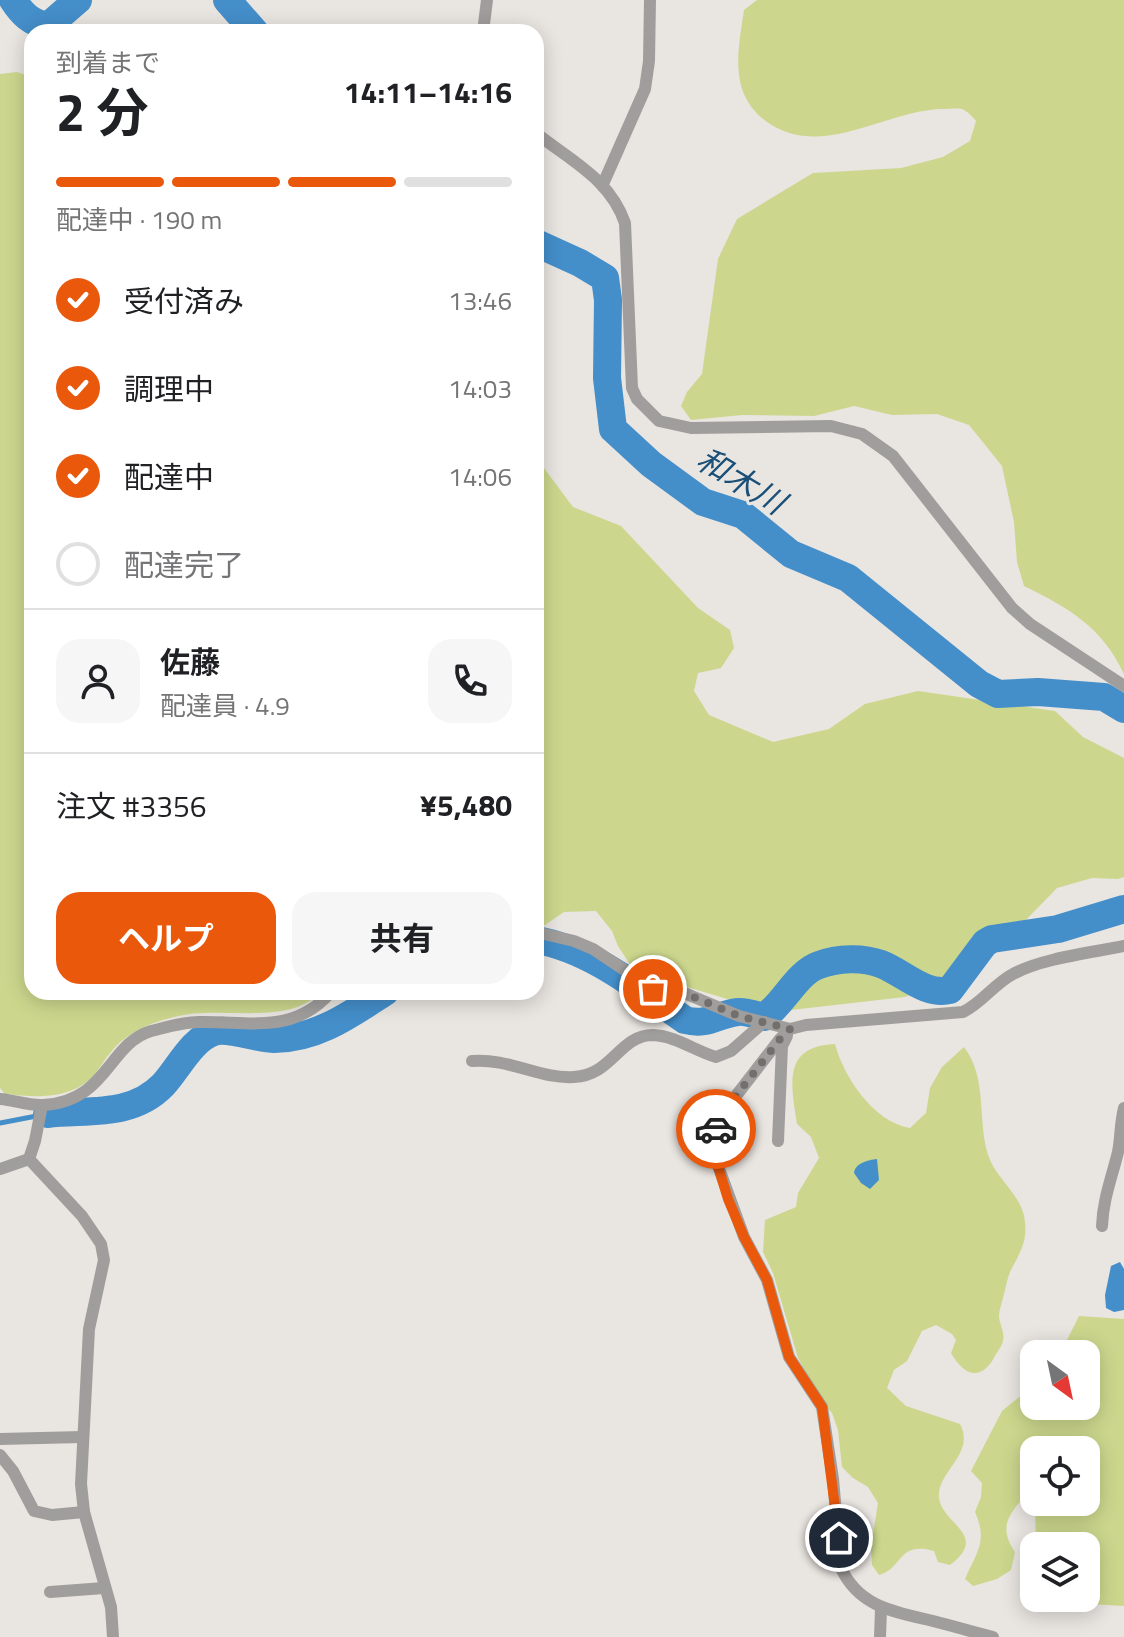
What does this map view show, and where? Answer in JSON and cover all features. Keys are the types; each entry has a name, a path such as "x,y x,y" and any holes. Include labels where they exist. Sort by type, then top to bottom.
{"street":[{"path":"484,24 487,0"},
{"path":"603,184 645,89 649,61 650,0"},
{"path":"544,139 603,184 617,202 625,223 632,388 647,412 659,421 691,428 831,426 862,434 893,456 1012,608 1030,624 1124,686"},
{"path":"544,934 593,949 653,989 682,992 739,1016 790,1029 806,1025 963,1012 1016,972 1124,946"},
{"path":"0,1099 42,1107 80,1095 92,1088 132,1042 147,1032 184,1023 288,1021 318,1007 324,1000"},
{"path":"472,1061 490,1060 571,1078 587,1076 601,1071 624,1047 639,1037 653,1035 679,1041 716,1057 731,1051 764,1022"},
{"path":"778,1141 782,1046 790,1029"},
{"path":"790,1029 725,1110 716,1128 717,1163 744,1237 767,1280 789,1357 822,1407 833,1479 841,1568 855,1591 881,1609 993,1637"},
{"path":"29,1159 42,1107"},
{"path":"1102,1226 1103,1205 1118,1149 1124,1108"},
{"path":"0,1169 29,1159"},
{"path":"29,1159 82,1216 101,1244 104,1260 89,1329 81,1484 84,1512 111,1607 113,1637"},
{"path":"0,1439 82,1437"},
{"path":"0,1455 13,1471 34,1511 52,1515 84,1512"},
{"path":"50,1592 104,1588"},
{"path":"880,1637 881,1609"}],"green space":[{"path":"757,0 1124,0 1124,674 1095,631 1056,602 1024,586 1017,562 1014,522 1002,466 969,425 937,414 892,415 854,406 814,416 742,415 691,420 681,406 687,392 702,374 718,259 737,219 813,173 901,168 943,157 970,141 976,121 962,109 944,109 922,111 832,135 810,136 788,133 767,122 746,98 739,71 744,10"},
{"path":"0,74 24,74 24,1000 310,1000 290,1009 271,1012 192,1014 156,1022 124,1039 91,1078 79,1087 59,1094 37,1096 5,1094 0,1088"},
{"path":"544,468 573,507 621,526 698,608 730,630 734,648 721,668 698,673 694,691 709,715 773,742 829,729 865,704 918,691 1055,711 1083,737 1124,758 1124,877 1092,878 1057,888 1021,925 948,980 905,997 791,1010 734,1001 687,987 652,981 631,966 612,931 596,911 564,912 544,926"},
{"path":"835,1044 845,1071 862,1096 884,1117 910,1128 926,1113 930,1088 942,1067 964,1047 977,1073 990,1160 1024,1214 1024,1242 1009,1275 999,1311 1003,1342 990,1364 978,1373 961,1367 951,1353 956,1340 936,1325 922,1331 907,1361 894,1370 887,1388 906,1406 960,1424 964,1435 960,1454 943,1480 939,1498 942,1507 965,1537 966,1546 950,1565 938,1562 934,1551 922,1549 907,1553 887,1572 879,1575 872,1565 871,1547 878,1503 868,1487 842,1467 838,1430 832,1413 821,1401 798,1358 773,1273 763,1252 765,1220 796,1207 798,1193 819,1158 811,1137 797,1124 792,1082 794,1070 806,1052 818,1046"},
{"path":"1079,1316 1124,1319 1124,1606 1100,1605 1100,1532 1036,1532 1035,1516 1100,1516 1100,1436 1020,1436 1020,1503 1010,1515 1006,1527 1015,1552 1011,1570 997,1579 973,1586 965,1579 981,1539 975,1512 982,1483 971,1471 1002,1411 1020,1396 1020,1420 1100,1420 1100,1340 1067,1340"}],"water":[{"path":"877,1159 879,1180 870,1189 854,1173 859,1164"},
{"path":"1120,1262 1124,1269 1124,1310 1114,1312 1106,1308 1105,1295 1111,1266"}],"waterway":[{"name":"和木川","path":"13,0 28,17 41,24"},
{"name":"和木川","path":"50,24 78,0"},
{"name":"和木川","path":"227,0 248,24"},
{"name":"和木川","path":"544,247 605,278 608,300 607,378 613,429 651,464 703,502 743,515 791,554 848,578 979,684 998,694 1038,692 1104,697 1124,709"},
{"path":"544,942 595,961 685,1020 700,1022 738,1012 764,1017 811,969 842,960 874,962 923,987 950,990 985,943 992,939 1058,929 1124,909"},
{"path":"47,1114 108,1110 137,1103 163,1085 192,1048 214,1032 227,1031 274,1039 305,1035 333,1024 373,1000"},
{"path":"0,1123 47,1114"}],"way so far":[{"path":"653,989 682,992 739,1016 790,1029 725,1110 716,1129"}],"route":[{"path":"716,1129 717,1163 728,1199 767,1280 789,1357 822,1407 839,1538"}]}
